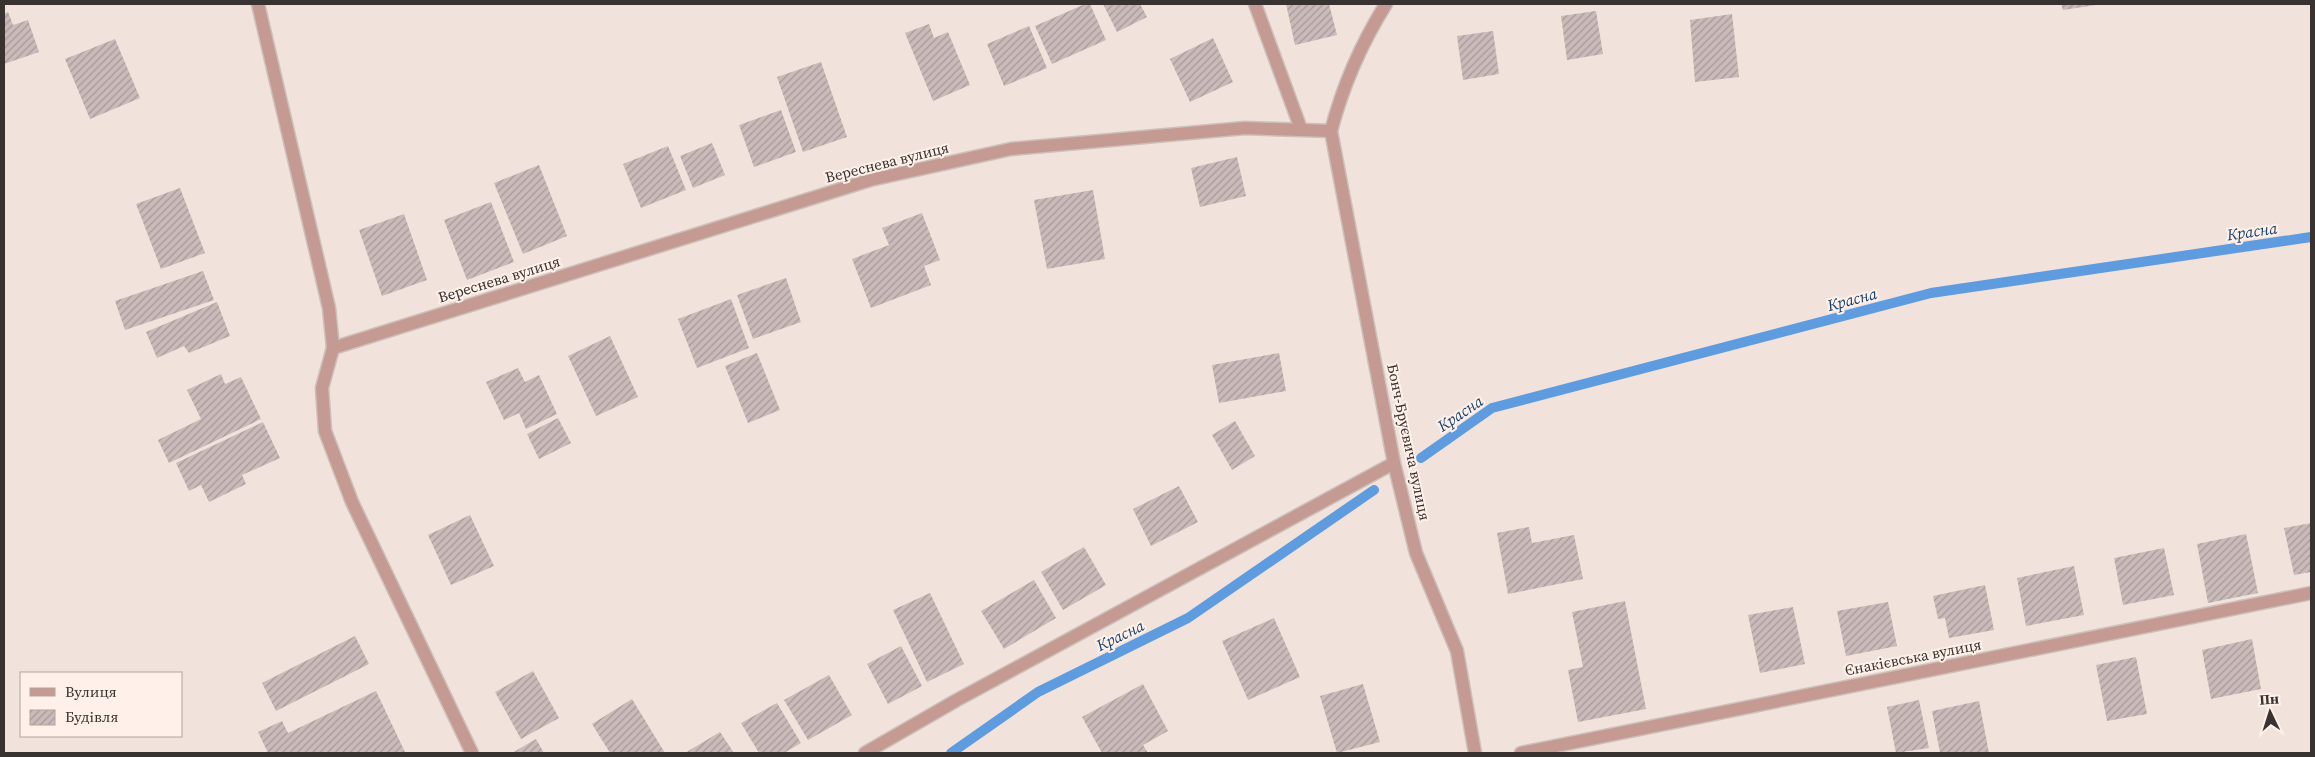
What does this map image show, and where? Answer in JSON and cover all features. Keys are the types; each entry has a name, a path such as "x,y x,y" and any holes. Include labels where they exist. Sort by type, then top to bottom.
{"street":[{"path":"258,4 329,308 333,348 322,388 325,431 352,502 472,753"},
{"path":"1255,4 1301,129"},
{"path":"1331,131 1341,93 1366,36 1386,4"},
{"name":"Вереснева вулиця","path":"333,348 870,180 1011,149 1245,128 1331,131"},
{"name":"Бонч-Бруєвича вулиця","path":"1331,131 1394,463 1416,553 1457,651 1475,753"},
{"path":"865,753 957,700 1394,463"},
{"name":"Єнакієвська вулиця","path":"1521,753 2311,593"}],"building":[{"path":"1085,4 1090,4 1106,40 1052,64 1035,26"},
{"path":"1103,4 1140,4 1147,17 1117,32"},
{"path":"1286,4 1329,4 1337,35 1295,45"},
{"path":"2061,4 2096,4 2096,5 2063,10"},
{"path":"1596,11 1603,54 1567,60 1561,16"},
{"path":"8,12 13,25 28,20 39,52 4,64 4,14"},
{"path":"1732,14 1739,77 1695,82 1690,20"},
{"path":"929,24 934,38 948,32 970,85 933,101 905,33"},
{"path":"1029,26 1047,68 1004,86 987,44"},
{"path":"1493,31 1499,74 1463,80 1457,36"},
{"path":"1213,38 1233,82 1190,102 1170,59"},
{"path":"115,39 140,98 90,119 65,59"},
{"path":"821,62 847,137 803,152 777,77"},
{"path":"781,110 796,152 754,167 739,125"},
{"path":"712,143 725,175 693,188 680,156"},
{"path":"668,146 686,190 641,208 623,164"},
{"path":"1237,157 1246,196 1200,207 1191,168"},
{"path":"539,165 567,236 523,254 494,183"},
{"path":"180,188 205,253 161,269 136,204"},
{"path":"1093,190 1105,259 1047,269 1034,200"},
{"path":"491,202 514,262 467,280 444,220"},
{"path":"922,213 940,260 924,266 931,285 871,308 852,259 889,245 882,228"},
{"path":"404,214 427,280 382,296 359,230"},
{"path":"203,271 214,300 125,330 115,301"},
{"path":"786,278 801,322 753,339 737,295"},
{"path":"731,299 749,348 697,368 678,319"},
{"path":"217,302 230,336 189,353 184,346 157,358 146,332"},
{"path":"610,336 638,397 596,416 568,356"},
{"path":"757,353 780,410 748,423 725,366"},
{"path":"1279,353 1286,391 1219,403 1212,365"},
{"path":"518,368 525,382 539,375 557,414 526,429 519,413 504,420 486,382"},
{"path":"221,374 225,384 241,377 261,419 169,463 158,440 201,419 187,390"},
{"path":"558,418 571,443 539,459 527,434"},
{"path":"1235,421 1255,456 1232,470 1212,435"},
{"path":"263,422 280,458 242,475 246,484 209,502 201,485 189,491 176,463"},
{"path":"1179,486 1198,522 1151,546 1133,509"},
{"path":"470,515 494,566 451,585 428,535"},
{"path":"2311,523 2311,572 2294,575 2284,528"},
{"path":"1529,527 1532,543 1574,535 1583,579 1508,594 1497,533"},
{"path":"2246,534 2258,593 2208,603 2197,544"},
{"path":"1084,547 1106,585 1063,610 1041,572"},
{"path":"2164,548 2174,595 2123,605 2114,558"},
{"path":"2074,566 2084,615 2026,626 2017,578"},
{"path":"1034,580 1056,618 1004,649 981,611"},
{"path":"1985,585 1994,630 1949,638 1945,618 1938,619 1933,596"},
{"path":"930,593 964,664 927,682 893,610"},
{"path":"1625,601 1646,709 1578,722 1568,670 1583,667 1572,612"},
{"path":"1888,602 1897,646 1846,656 1837,611"},
{"path":"1793,607 1805,664 1760,673 1748,615"},
{"path":"1274,618 1300,677 1248,700 1222,641"},
{"path":"355,636 369,664 276,711 262,683"},
{"path":"2252,639 2261,689 2211,699 2202,650"},
{"path":"901,646 922,686 888,704 867,664"},
{"path":"2136,657 2147,714 2107,721 2096,665"},
{"path":"533,671 559,718 521,739 495,692"},
{"path":"829,675 852,715 808,740 784,700"},
{"path":"1143,684 1168,731 1143,745 1148,753 1102,753 1082,717"},
{"path":"1363,684 1380,742 1337,753 1320,696"},
{"path":"376,691 405,752 268,753 258,732 282,721 288,733"},
{"path":"632,699 665,753 610,753 592,724"},
{"path":"1919,700 1929,748 1896,753 1887,707"},
{"path":"1979,701 1989,753 1940,753 1932,711"},
{"path":"777,703 801,743 784,753 759,753 741,723"},
{"path":"720,732 734,753 685,753"},
{"path":"536,739 544,753 512,753"}],"waterway":[{"name":"Красна","path":"1421,458 1492,408 1931,293 2311,237"},
{"name":"Красна","path":"951,753 1038,692 1188,618 1374,490"}]}
